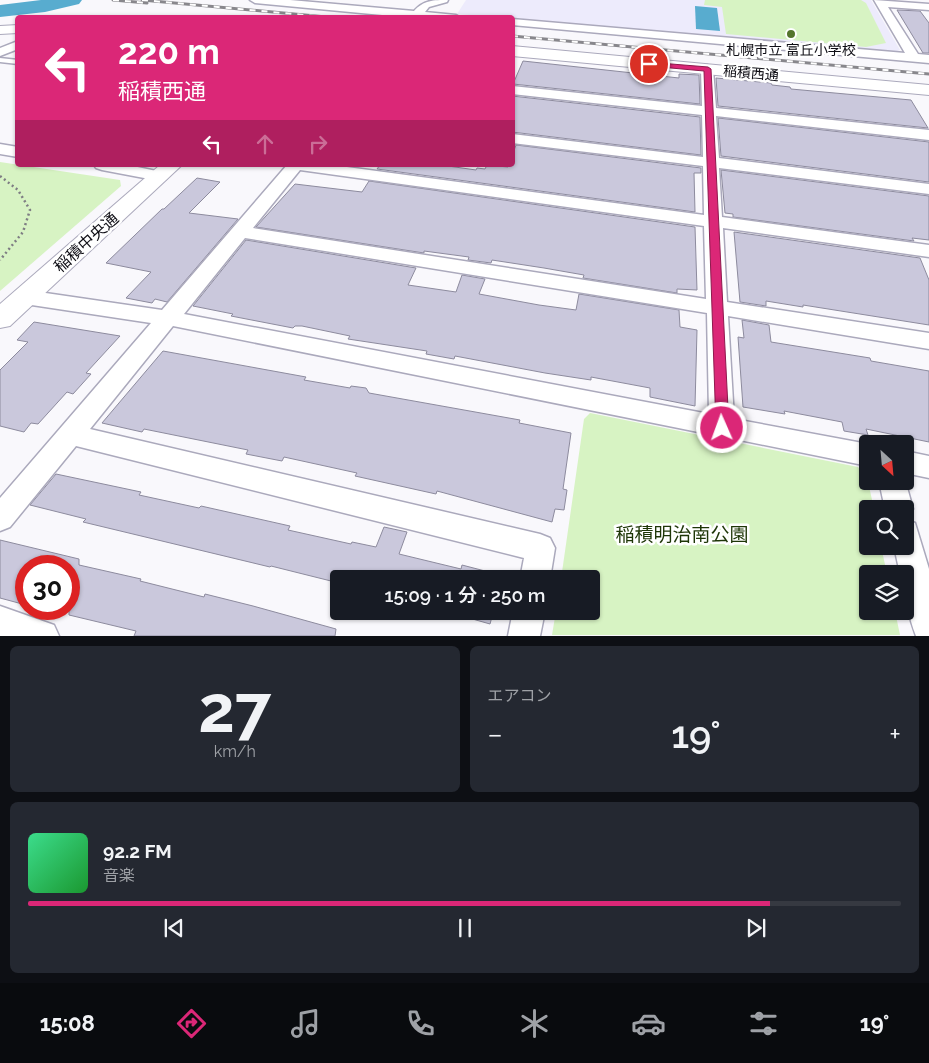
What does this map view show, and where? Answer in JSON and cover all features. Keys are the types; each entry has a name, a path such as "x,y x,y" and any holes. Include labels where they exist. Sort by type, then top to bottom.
{"street":[{"path":"255,0 347,4 427,15"},
{"path":"336,15 347,4 357,0"},
{"path":"417,14 425,5 436,1"},
{"path":"880,2 929,7"},
{"path":"880,2 913,57"},
{"path":"515,22 929,58"},
{"path":"0,30 15,29"},
{"path":"0,52 15,45"},
{"name":"稲積西通","path":"515,51 929,90"},
{"path":"708,69 708,111 722,428"},
{"path":"515,90 929,135"},
{"path":"515,138 929,189"},
{"path":"127,167 165,170"},
{"path":"0,518 294,167"},
{"path":"311,167 929,251"},
{"name":"稲積中央通","path":"0,320 165,170"},
{"path":"241,232 929,341"},
{"path":"25,297 169,318 722,428 859,453"},
{"path":"70,434 540,548 536,570"},
{"path":"914,464 929,467"},
{"path":"911,555 929,629"},
{"path":"524,636 527,620"},
{"path":"0,622 43,636"}],"lane":[{"path":"0,60 15,62"}],"path":[{"path":"0,176 12,182 22,194 30,210 22,232 0,260"}],"shaded area":[{"name":"札幌市立 富丘小学校","path":"466,0 871,0 900,50 893,52 515,19 515,15 457,14"}],"green space":[{"path":"705,0 861,0 866,3 886,43 866,47 726,34 722,7 704,5"},
{"path":"0,162 15,164 15,167 33,167 120,180 121,186 0,291"},
{"name":"稲積明治南公園","path":"590,413 858,467 859,490 870,490 872,500 859,500 859,555 883,555 885,565 859,565 859,620 897,620 900,635 552,635 554,620 600,620 600,570 562,570 584,419"}],"water":[{"path":"695,6 717,8 720,31 696,29"}],"building":[{"path":"897,10 920,11 929,23 929,53 923,53"},
{"path":"523,61 679,78 679,74 699,75 700,104 515,84 515,79"},
{"path":"716,78 771,83 772,85 790,87 791,89 911,100 928,128 718,106"},
{"path":"515,96 700,117 701,155 515,132"},
{"path":"718,118 929,142 929,182 721,156"},
{"path":"516,145 701,168 701,173 694,173 695,212 377,169 378,167 455,167 476,170 477,168 485,169 486,167 515,167"},
{"path":"721,170 929,196 929,240 912,238 914,241 733,217 733,214 725,213"},
{"path":"197,178 220,182 189,213 238,219 167,302 155,299 152,303 126,298 151,272 106,263"},
{"path":"369,181 695,227 697,290 677,289 677,293 583,278 584,275 544,268 492,260 491,263 468,260 469,257 424,251 424,253 256,227 295,184 362,192"},
{"path":"734,232 920,258 929,280 929,325 803,305 803,307 766,301 766,306 740,302"},
{"path":"246,240 416,268 408,285 456,292 462,275 485,279 479,294 539,305 576,310 579,294 679,310 680,327 697,330 695,406 650,397 650,388 591,377 591,380 545,373 455,356 454,359 426,354 427,351 348,339 350,336 302,326 295,326 293,328 231,316 233,314 193,306"},
{"path":"742,320 769,325 771,342 870,358 871,361 929,371 929,442 914,439 914,435 895,435 866,429 868,435 844,431 842,422 784,411 785,414 743,407 738,337 744,338"},
{"path":"34,322 120,336 86,373 91,374 73,394 67,392 38,424 31,423 24,432 0,426 0,370 28,342 17,340"},
{"path":"163,351 306,377 304,380 350,388 351,386 366,388 369,393 520,420 519,423 571,433 563,489 567,490 564,510 555,509 552,522 437,491 436,494 355,476 357,473 284,457 282,461 246,454 248,450 144,429 142,432 102,423"},
{"path":"56,474 141,492 139,495 199,508 201,506 290,526 288,530 351,544 352,542 376,547 384,527 407,532 399,554 461,569 462,565 481,570 330,570 330,581 83,522 86,519 30,505"},
{"path":"0,540 62,555 15,555 15,602 0,598"},
{"path":"80,565 141,579 140,581 204,597 205,594 336,629 335,636 134,636 136,631 80,618"},
{"path":"476,620 491,620 490,624"}],"waterway":[{"path":"0,11 45,6 72,0"}],"railway":[{"path":"113,0 147,3"},
{"path":"142,0 304,15"},
{"path":"515,36 929,74"}],"place":[{"name":"札幌市立 富丘小学校","path":"791,34"}],"route":[{"path":"649,64 708,69 708,111 722,428"}]}
